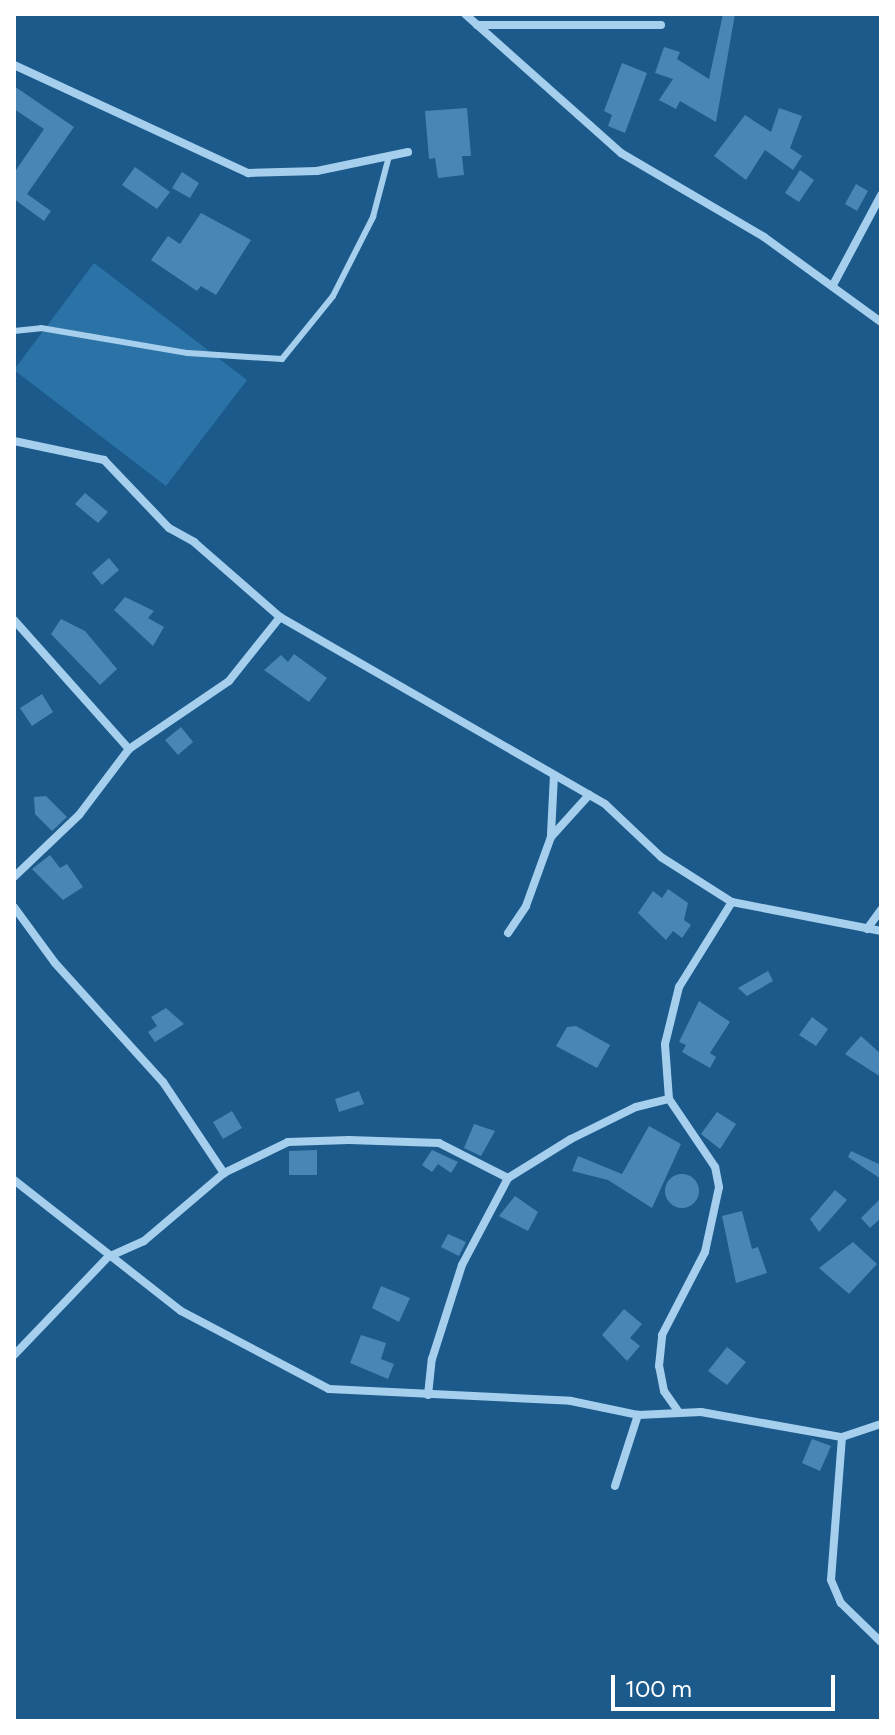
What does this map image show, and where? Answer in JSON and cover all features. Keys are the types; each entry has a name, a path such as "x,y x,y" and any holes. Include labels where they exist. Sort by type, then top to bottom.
{"street":[{"path":"465,14 621,153 833,285 881,322"},
{"path":"477,25 661,25"},
{"path":"14,65 248,173 388,160 408,152"},
{"path":"833,285 881,195"},
{"path":"14,441 96,456 115,467 169,528 280,617 589,795 661,857 732,902 881,931"},
{"path":"14,877 79,815 129,749 229,681 280,617"},
{"path":"14,620 129,749"},
{"path":"508,933 526,906 551,837 554,775"},
{"path":"551,837 589,795"},
{"path":"662,1412 662,1335 705,1252 719,1187 715,1167 669,1099 668,1019 694,960 732,902"},
{"path":"14,907 55,963 163,1082 224,1173"},
{"path":"867,929 881,910"},
{"path":"428,1395 432,1359 462,1265 508,1178 571,1139 636,1107 669,1099"},
{"path":"14,1355 108,1257 144,1241 224,1173 288,1142 349,1140 439,1143 508,1178"},
{"path":"14,1180 108,1257 181,1311 329,1389 571,1401 638,1415 678,1411 842,1437 881,1424"},
{"path":"664,1391 678,1411"},
{"path":"615,1486 638,1415"},
{"path":"842,1437 831,1580 841,1603 881,1642"}],"lane":[{"path":"14,331 41,328 188,353 282,359 304,339 333,296 373,217 388,160"}],"shaded area":[{"path":"94,263 247,380 166,486 14,370"}],"building":[{"path":"723,14 735,14 716,122 680,101 676,109 659,100 673,79 655,73 664,47 680,52 677,59 709,79"},
{"path":"622,63 647,73 625,133 608,126 612,115 604,111"},
{"path":"14,86 74,127 27,194 51,211 44,221 14,199 14,173 44,129 14,109"},
{"path":"467,108 471,156 462,156 464,175 438,178 435,158 429,159 425,111"},
{"path":"779,108 802,116 790,148 802,156 793,170 765,150 746,180 714,156 745,115 771,132"},
{"path":"135,167 170,192 157,209 122,185"},
{"path":"800,170 814,180 799,202 785,193"},
{"path":"182,172 199,183 190,198 172,188"},
{"path":"856,184 868,191 857,211 845,204"},
{"path":"201,213 251,240 216,295 201,286 197,291 151,260 168,236 180,244"},
{"path":"85,493 108,512 98,523 75,504"},
{"path":"109,558 119,570 102,585 92,573"},
{"path":"125,597 154,611 148,618 164,627 153,646 114,610"},
{"path":"61,619 85,631 117,669 100,685 51,634"},
{"path":"294,654 327,678 309,702 264,670 281,655 288,662"},
{"path":"42,694 53,712 32,726 20,708"},
{"path":"181,727 193,742 178,755 165,740"},
{"path":"46,796 67,817 52,831 35,814 34,797"},
{"path":"50,855 60,868 67,864 83,887 63,900 32,869"},
{"path":"668,889 688,903 684,920 691,925 682,938 673,931 666,940 638,913 653,891 662,898"},
{"path":"768,971 773,981 747,996 738,988"},
{"path":"699,1001 730,1022 710,1053 716,1057 710,1068 682,1052 686,1045 679,1042"},
{"path":"166,1008 184,1024 155,1042 148,1032 157,1026 151,1017"},
{"path":"812,1017 828,1029 816,1046 799,1035"},
{"path":"576,1026 610,1045 597,1068 556,1046 567,1027"},
{"path":"861,1036 881,1054 881,1077 845,1054"},
{"path":"359,1091 364,1104 339,1112 335,1099"},
{"path":"232,1111 242,1128 223,1139 213,1122"},
{"path":"717,1112 736,1124 720,1149 701,1134"},
{"path":"474,1124 495,1131 481,1156 464,1148"},
{"path":"649,1126 681,1144 652,1208 608,1180 572,1171 578,1156 622,1174"},
{"path":"317,1150 317,1175 289,1175 289,1151"},
{"path":"432,1150 458,1162 451,1173 438,1164 432,1172 422,1165"},
{"path":"851,1151 881,1165 881,1179 848,1157"},
{"path":"682,1174 694,1179 699,1191 694,1203 682,1208 670,1203 665,1191 670,1179"},
{"path":"835,1190 847,1200 819,1232 810,1219"},
{"path":"515,1196 538,1212 528,1231 499,1216"},
{"path":"881,1198 881,1218 870,1228 861,1218"},
{"path":"742,1211 752,1249 758,1247 767,1273 736,1283 722,1216"},
{"path":"448,1234 466,1242 459,1256 441,1247"},
{"path":"853,1242 877,1264 849,1294 819,1268"},
{"path":"381,1286 410,1298 399,1322 372,1308"},
{"path":"624,1309 642,1324 630,1338 640,1346 627,1361 602,1335"},
{"path":"361,1335 386,1343 381,1359 394,1364 388,1379 350,1363"},
{"path":"727,1347 746,1362 727,1385 708,1371"},
{"path":"812,1439 831,1446 820,1471 802,1463"}]}
